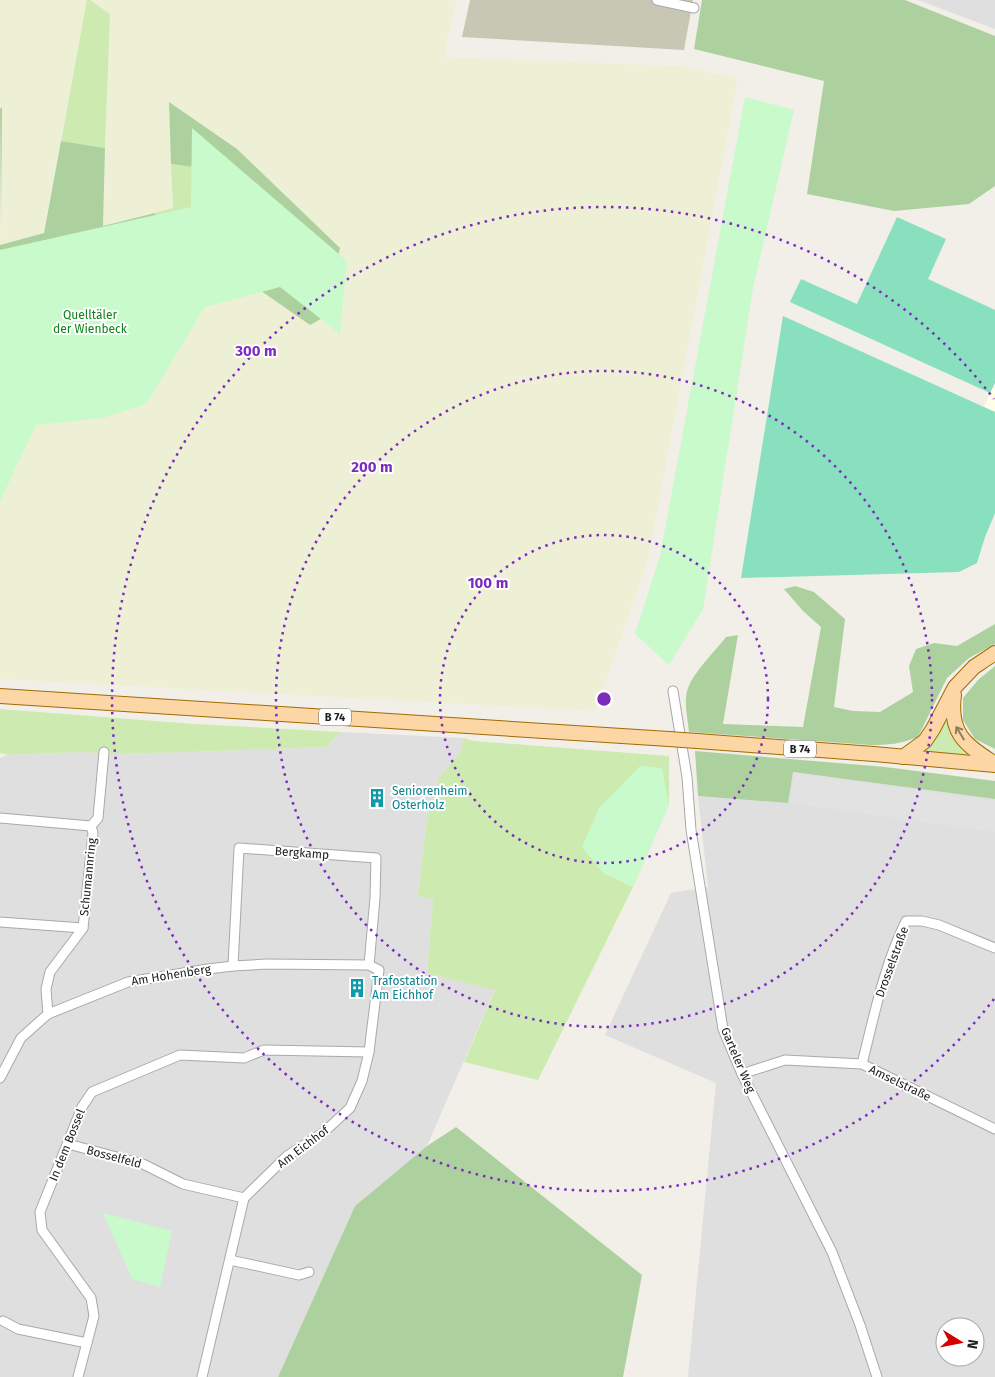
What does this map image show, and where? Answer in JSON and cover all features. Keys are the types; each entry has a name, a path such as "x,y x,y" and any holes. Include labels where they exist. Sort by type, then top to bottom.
{"main road":[{"path":"903,757 925,741 955,687 974,667 995,653"},
{"path":"955,687 952,708 954,722 960,737 995,764"},
{"name":"B 74","path":"0,696 669,739 995,764"}],"street":[{"path":"657,0 694,8"},
{"name":"Garteler Weg","path":"673,691 687,777 691,830 723,1028 742,1074 832,1252 860,1325 876,1377"},
{"name":"Schumannring","path":"91,826 98,818 104,752"},
{"name":"Schumannring","path":"0,818 91,826"},
{"name":"Schumannring","path":"48,1014 46,989 50,972 83,928 93,833 91,826"},
{"name":"Bergkamp","path":"233,966 239,848 376,858 375,898 369,965"},
{"name":"Drosselstraße","path":"862,1064 884,980 898,938 906,921 922,921 939,925 995,948"},
{"name":"Schumannring","path":"0,922 83,928"},
{"name":"Am Hohenberg","path":"0,1078 21,1038 48,1014 128,982 208,969 267,964 369,965 379,970"},
{"name":"Am Eichhof","path":"244,1198 287,1156 324,1132 350,1108 362,1081 369,1052 379,970"},
{"name":"In dem Bossel","path":"78,1377 94,1316 91,1298 42,1230 40,1212 82,1107 92,1092 180,1055 244,1058 264,1050 369,1052"},
{"name":"Amselstraße","path":"742,1074 785,1060 862,1064 995,1129"},
{"name":"Bosselfeld","path":"68,1144 143,1164 184,1184 244,1198"},
{"path":"202,1377 244,1198"},
{"path":"230,1260 300,1275 309,1272"},
{"path":"3,1321 18,1329 87,1343"}],"shaded area":[{"path":"0,0 87,0 43,233 0,245 2,108 0,109"},
{"path":"90,0 456,0 444,57 676,66 738,78 648,560 595,711 0,679 0,449 163,327 244,279 326,317 340,248 237,149 169,102 173,209 103,226 110,14"},
{"path":"470,0 693,0 684,50 462,37"},
{"path":"918,0 995,0 995,29"},
{"path":"995,383 995,412 984,407"},
{"path":"341,732 463,738 461,751 439,778 427,819 418,895 433,899 427,973 495,989 427,1146 355,1206 278,1377 0,1377 0,758 8,755 84,752 114,754 326,747"},
{"path":"793,772 995,799 995,1377 688,1377 716,1083 605,1035 671,893 708,887 698,796 787,803"},
{"path":"794,773 995,801 995,832 789,803"}],"green space":[{"path":"87,0 90,0 110,14 105,148 61,141"},
{"path":"702,0 905,0 995,36 995,186 969,204 894,211 807,194 824,81 694,49"},
{"path":"745,97 794,110 753,288 703,609 669,665 635,634 660,556"},
{"name":"Quelltäler der Wienbeck","path":"169,102 237,149 340,248 326,316 310,325 244,279 0,420 0,245 44,233 61,141 105,148 103,226 155,213 159,224 232,224 200,168 171,164"},
{"path":"2,107 1,228 0,109"},
{"name":"Quelltäler der Wienbeck","path":"192,128 347,261 340,334 280,287 205,307 146,404 103,418 36,425 0,501 0,250 191,207"},
{"path":"171,164 200,168 232,224 159,224 155,213 173,208"},
{"path":"897,217 946,239 928,279 995,310 995,383 990,393 790,302 801,279 857,304"},
{"path":"783,316 995,412 995,513 977,563 959,572 741,578"},
{"path":"795,586 814,592 845,619 834,707 853,711 880,712 913,692 909,666 916,649 934,643 957,646 995,624 995,644 969,658 947,678 918,737 906,741 871,745 689,732 686,699 691,682 726,637 738,635 723,724 803,727 821,627 803,611 784,589"},
{"path":"995,666 995,749 975,739 963,720 963,698 978,680"},
{"path":"947,708 967,752 966,755 922,751"},
{"path":"0,709 194,724 341,732 326,747 114,754 84,752 8,755 0,753"},
{"path":"463,738 474,741 669,756 669,804 633,887 538,1080 464,1062 495,990 427,973 433,899 418,896 427,819 439,778 461,751"},
{"path":"695,751 885,767 995,781 995,799 793,772 788,803 698,796"},
{"path":"640,766 662,768 669,804 633,887 603,873 582,847 599,808"},
{"path":"456,1127 642,1275 623,1377 278,1377 355,1206 427,1146"},
{"path":"103,1213 172,1231 160,1287 132,1279"}],"place":[{"name":"Seniorenheim Osterholz","path":"377,798"},
{"name":"Trafostation Am Eichhof","path":"357,988"}]}
